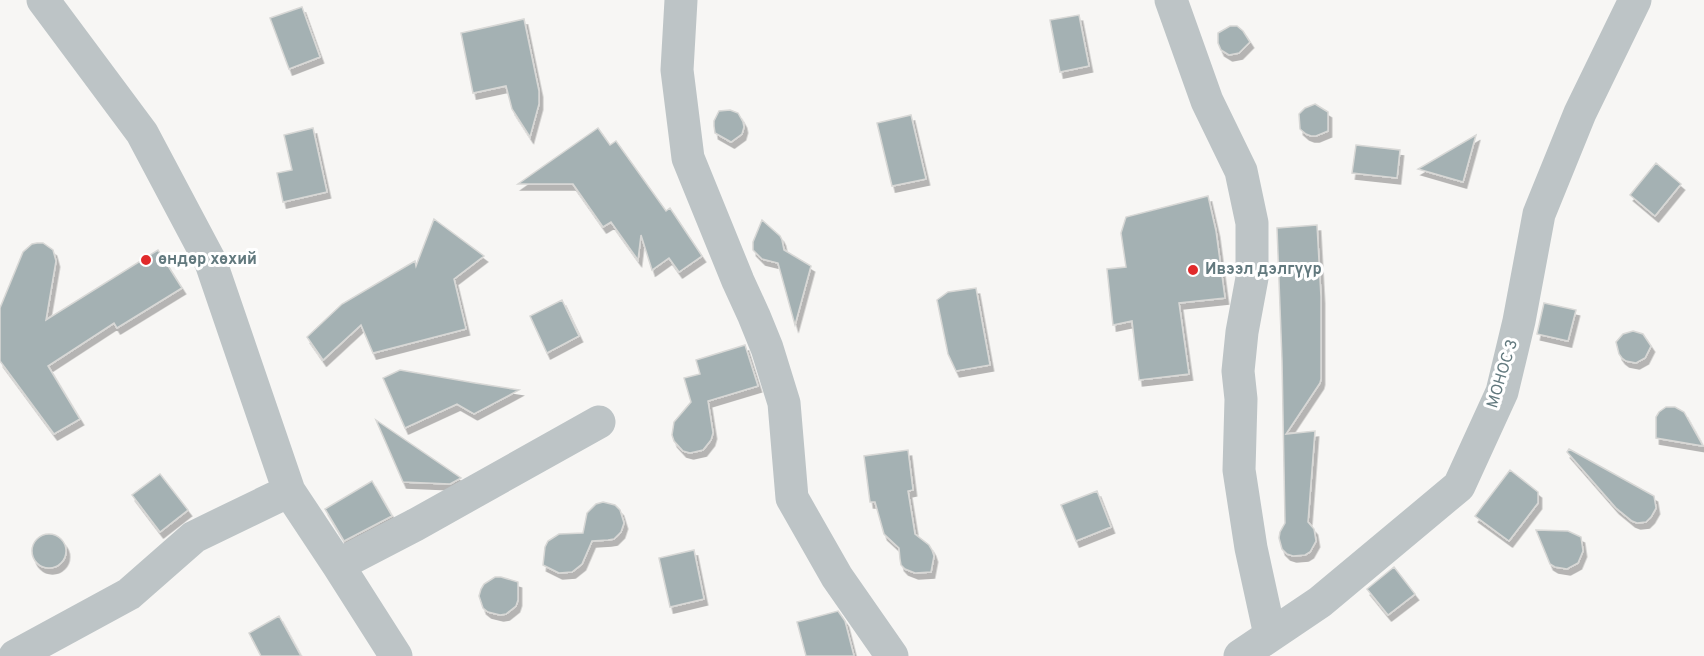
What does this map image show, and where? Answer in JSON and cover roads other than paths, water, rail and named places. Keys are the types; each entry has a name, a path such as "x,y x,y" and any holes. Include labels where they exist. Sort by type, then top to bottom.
{"street":[{"path":"43,0 142,134 211,263 289,491 396,656"},
{"path":"681,0 677,70 687,158 758,326 784,403 792,498 837,577 892,656"},
{"path":"1171,0 1207,100 1241,171 1252,223 1252,278 1242,332 1238,371 1241,399 1239,470 1251,548 1270,635"},
{"name":"МОНОС 3","path":"1240,656 1320,602 1459,486 1502,392 1519,321 1539,214 1580,113 1635,0"},
{"path":"338,565 415,525 599,422"},
{"path":"15,656 129,594 194,537 289,491"}],"place":[{"name":"өндөр хөхий","path":"146,260"},
{"name":"Ивээл дэлгүүр","path":"1193,270"}]}
